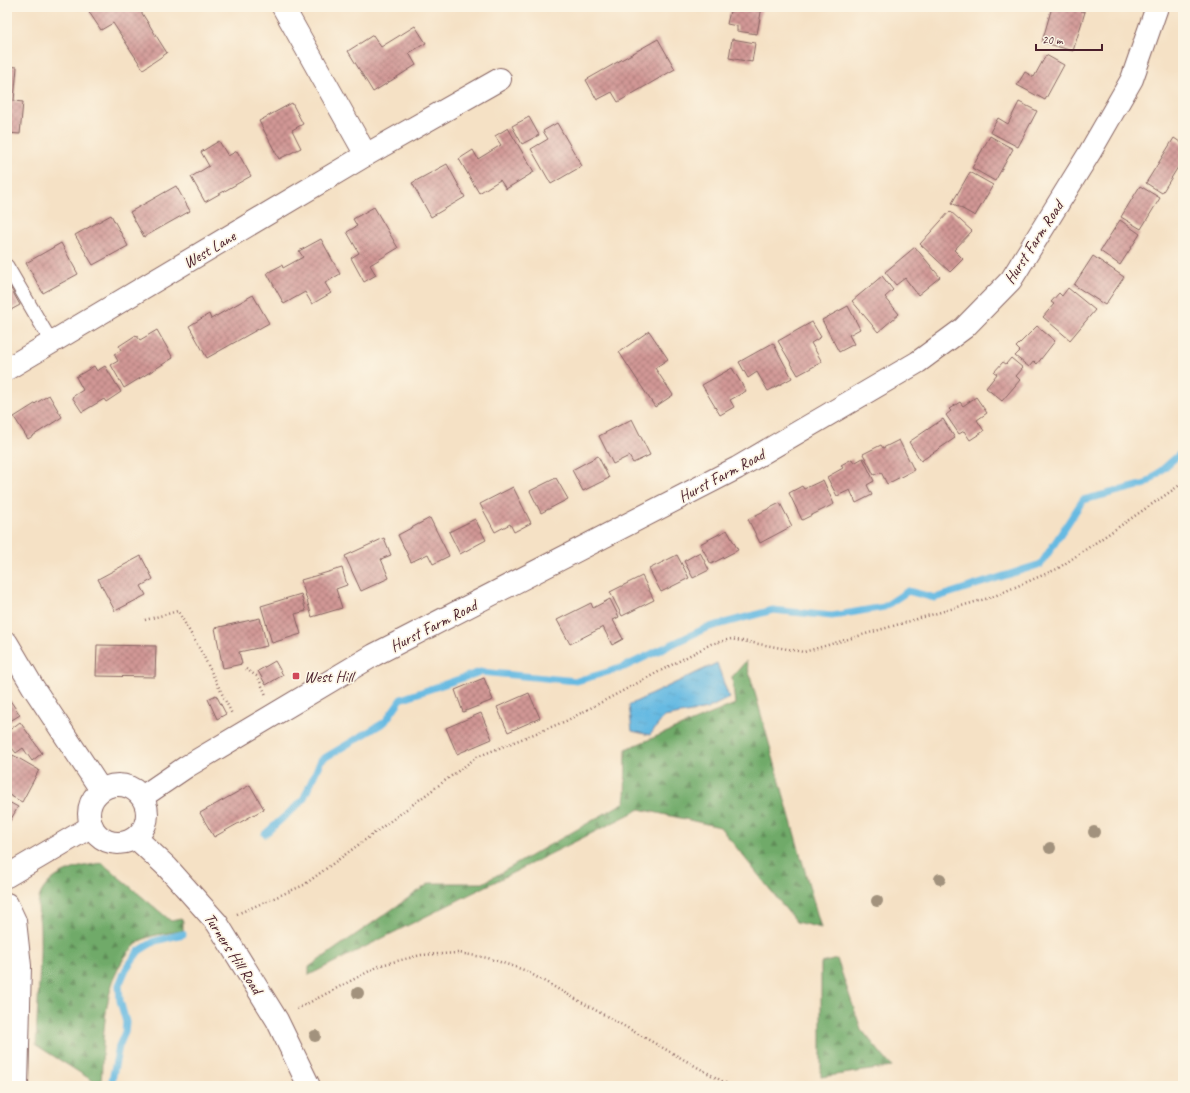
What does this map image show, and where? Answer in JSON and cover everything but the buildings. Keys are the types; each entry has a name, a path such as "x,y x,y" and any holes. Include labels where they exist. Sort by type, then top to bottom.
{"street":[{"path":"283,7 366,155"},
{"name":"Hurst Farm Road","path":"142,797 186,767 374,655 737,468 918,362 964,328 1011,280 1090,152 1132,79 1157,7"},
{"name":"West Lane","path":"7,369 366,155 500,79"},
{"path":"7,643 33,687 101,790"},
{"path":"115,785 130,787 142,797 148,811 145,826 136,838 120,844 103,839 92,826 89,813 92,800 101,790 115,785"},
{"path":"7,876 92,826"},
{"name":"Turners Hill Road","path":"136,838 167,867 217,923 277,1020 309,1086"},
{"path":"7,904 15,921 20,966 17,1086"}],"lane":[{"path":"7,266 52,343"}],"path":[{"path":"217,923 304,885 477,757 566,721 711,644 731,639 804,652 992,597 1057,569 1183,483"},
{"path":"145,620 178,611 203,655 230,711"},
{"path":"246,669 258,677 266,696"},
{"path":"277,1020 381,965 421,954 459,953 488,958 524,970 726,1085 731,1086"}],"green space":[{"path":"746,661 821,928 796,922 720,827 640,809 309,975 309,967 430,883 483,883 625,802 626,749 735,704 732,677"},
{"path":"102,863 171,921 181,919 183,921 183,931 144,939 130,951 119,967 112,985 107,1005 104,1027 101,1086 36,1045 40,958 39,897 52,879 76,868"},
{"path":"837,959 861,1029 892,1067 821,1077 821,963"}],"water":[{"path":"717,663 729,698 707,709 664,717 650,735 632,731 629,705"}],"waterway":[{"path":"265,834 303,800 321,760 385,722 401,699 480,672 577,681 624,667 706,628 773,610 832,616 884,607 908,591 935,598 1041,564 1083,500 1146,484 1183,451"},
{"path":"111,1085 119,1046 125,1032 126,1022 120,1001 119,985 126,969 139,951 155,941 183,934"}],"place":[{"name":"West Hill","path":"296,676"}]}
